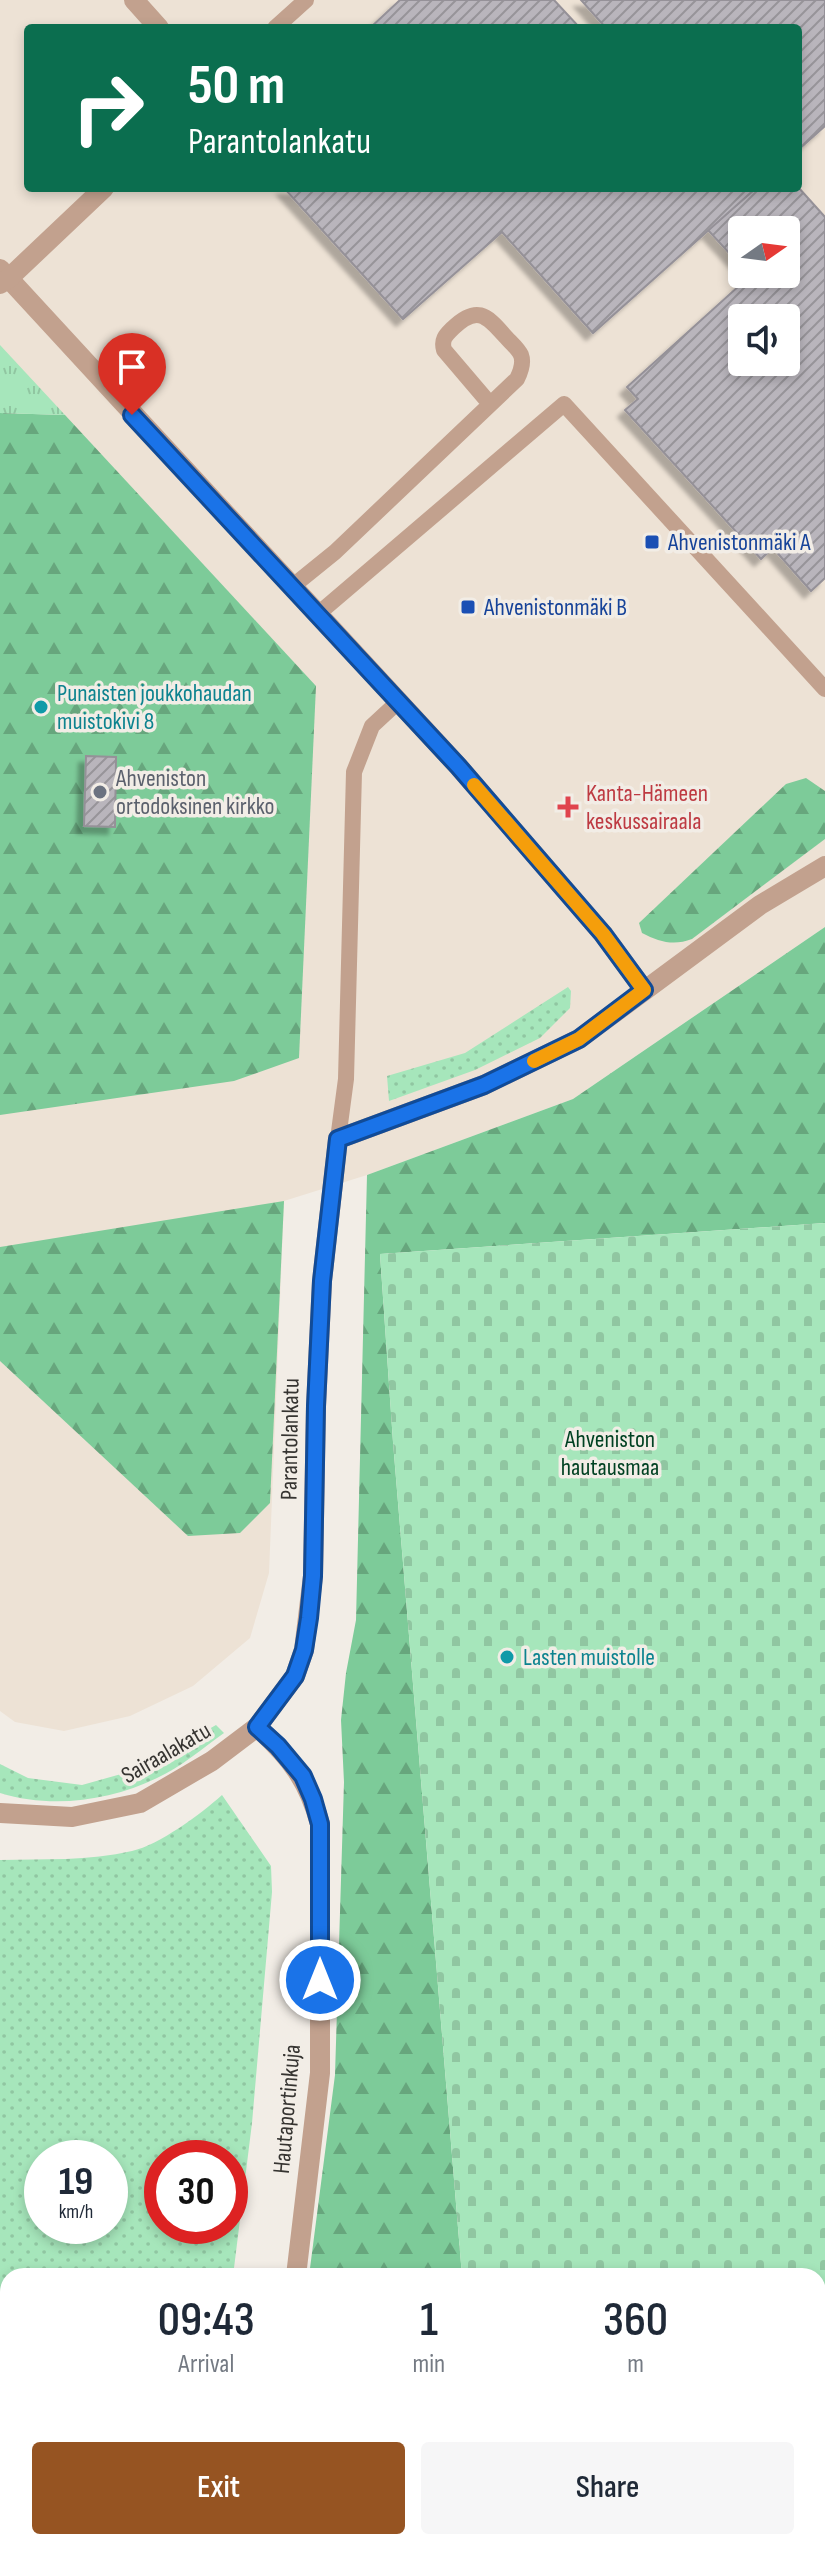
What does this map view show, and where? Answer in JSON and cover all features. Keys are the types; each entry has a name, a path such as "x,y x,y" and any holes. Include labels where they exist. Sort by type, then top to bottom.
{"street":[{"path":"134,0 155,24"},
{"path":"99,192 3,277 399,701 603,934 644,990"},
{"path":"338,1139 484,1085 579,1039 760,905 825,866"},
{"name":"Parantolankatu","path":"257,1727 295,1676 304,1650 309,1618 322,1281 338,1139"},
{"name":"Sairaalakatu","path":"0,1813 72,1817 140,1803 212,1761 257,1727"},
{"name":"Hautaportinkuja","path":"257,1727 303,1776 320,1824 320,2073 297,2268"}],"lane":[{"path":"279,24 306,0"},
{"path":"293,586 335,552 517,379 522,367 521,354 488,317 465,317 446,335 442,342 444,350 490,404"},
{"path":"318,614 564,404 825,689"},
{"path":"338,1139 346,1079 354,772 372,726 399,701"}],"shaded area":[{"name":"Kanta-Hämeen keskussairaala","path":"0,0 825,0 825,927 573,1099 367,1175 284,1201 269,1573 250,1638 193,1686 130,1716 64,1731 15,1722 0,1711 0,1027 65,415 0,413"}],"green space":[{"path":"0,345 65,415 0,413"},
{"path":"0,413 65,415 316,686 299,1058 234,1081 0,1115"},
{"path":"806,778 825,791 825,839 692,939 667,942 642,933 639,923 786,784"},
{"path":"825,927 825,1223 380,1254 461,2268 310,2268 335,2075 344,1782 341,1720 356,1620 367,1175 573,1099"},
{"path":"568,987 571,991 570,1008 540,1038 475,1070 389,1101 387,1076 465,1053"},
{"path":"284,1201 270,1503 240,1533 188,1536 0,1361 0,1247"},
{"name":"Ahveniston hautausmaa","path":"825,1223 825,2268 461,2268 380,1254"},
{"path":"216,1725 224,1733 183,1763 157,1778 120,1792 60,1801 40,1801 0,1793 0,1764 28,1778 82,1785 139,1769"},
{"path":"222,1795 271,1866 272,1892 248,2155 248,2140 144,2140 144,2244 237,2244 234,2268 0,2268 0,1860 116,1854 143,1848 167,1836"}],"building":[{"path":"400,0 554,0 576,24 374,24"},
{"path":"581,0 825,0 825,126 802,146 802,24 602,24"},
{"path":"802,191 825,217 825,578 811,591 773,548 761,559 625,410 638,399 627,387 737,288 800,288 800,216 728,216 728,252 708,230 751,192"},
{"path":"288,192 752,192 593,333 502,232 403,319"},
{"name":"Ahveniston ortodoksinen kirkko","path":"86,756 116,757 115,827 84,826"}],"slow traffic":[{"path":"474,785 603,934 644,990 579,1039 534,1061"}],"place":[{"name":"Ahvenistonmäki A","path":"652,542"},
{"name":"Ahvenistonmäki B","path":"468,607"},
{"name":"Punaisten joukkohaudan muistokivi 8","path":"41,707"},
{"name":"Ahveniston ortodoksinen kirkko","path":"100,792"},
{"name":"Kanta-Hämeen keskussairaala","path":"568,807"},
{"name":"Lasten muistolle","path":"507,1657"}],"route":[{"path":"132,415 458,766 603,934 644,990 579,1039 484,1085 338,1139 322,1281 309,1618 304,1650 295,1676 257,1727 303,1776 320,1824 320,1980"}]}
